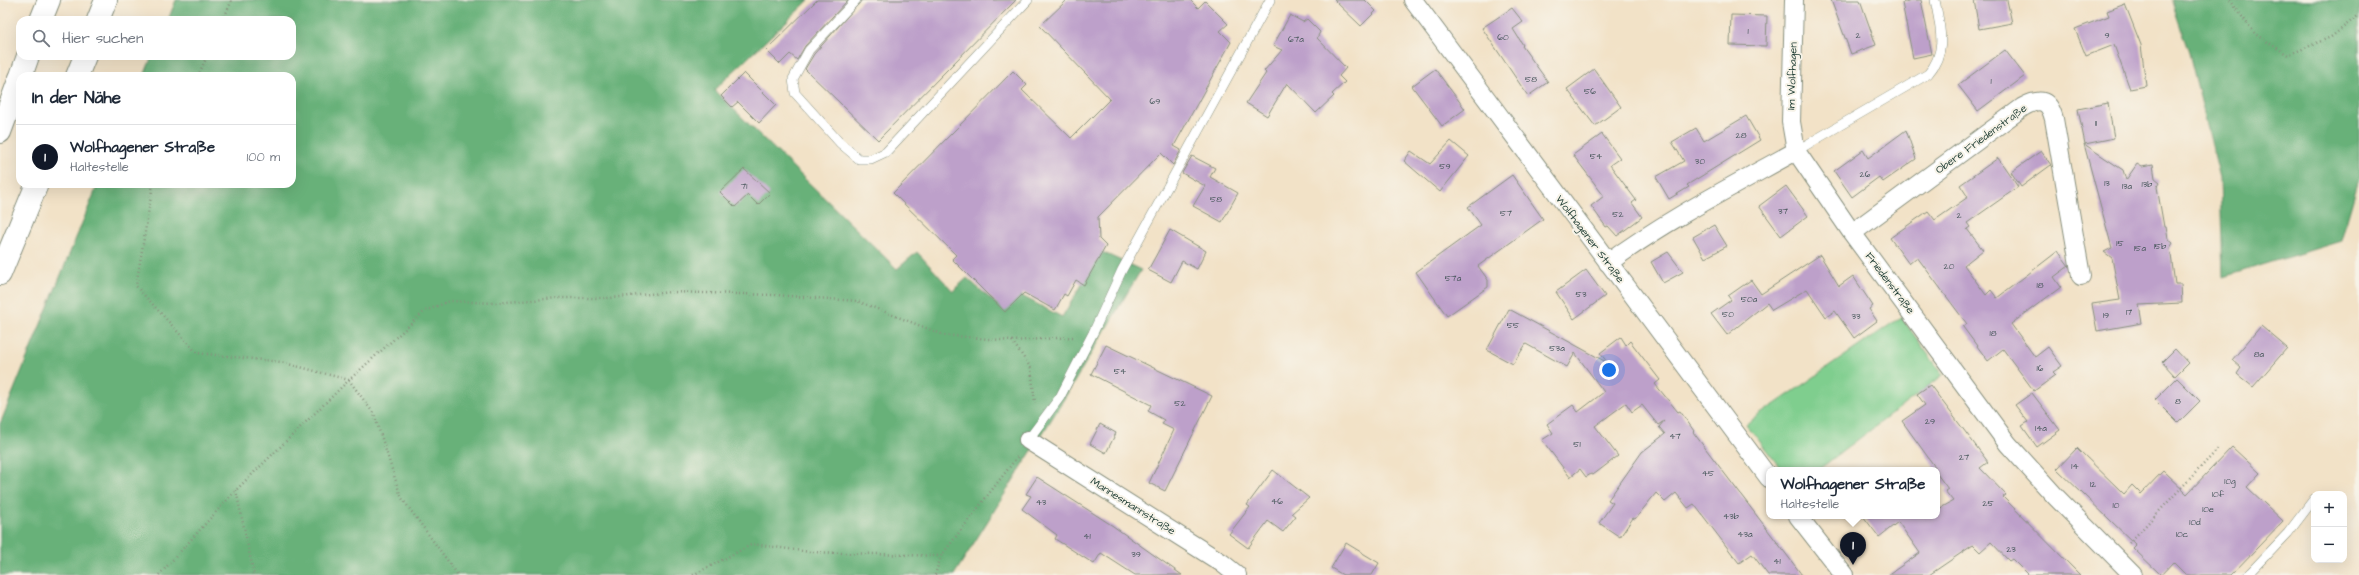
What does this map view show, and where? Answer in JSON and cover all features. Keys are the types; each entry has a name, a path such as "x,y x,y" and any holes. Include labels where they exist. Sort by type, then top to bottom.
{"highway":[{"path":"43,16 49,0"},
{"path":"100,16 106,0"},
{"path":"22,72 26,60"},
{"path":"79,72 83,60"},
{"path":"0,132 16,88"},
{"path":"0,274 35,188"}],"street":[{"name":"Wolfhagener Straße","path":"1413,0 1766,474"},
{"name":"Im Wolfhagen","path":"1794,0 1791,122 1796,151"},
{"name":"Obere Friedenstraße","path":"1852,233 2023,106 2034,101 2043,101 2051,108 2054,119 2081,276"},
{"path":"1608,263 1630,247 1703,203 1796,151"},
{"name":"Friedenstraße","path":"1796,151 1852,233 2008,444 2030,470 2133,575"},
{"name":"Mannesmannstraße","path":"1028,440 1222,563 1237,575"},
{"path":"1800,519 1844,575"}],"lane":[{"path":"856,0 809,50 793,79 795,92 840,143 859,159 871,159 886,152 1028,0"},
{"path":"1028,440 1060,397 1093,333 1122,270 1270,0"},
{"path":"1796,151 1928,74 1939,58 1943,38 1935,0"},
{"path":"2248,575 2288,533 2311,503"}],"path":[{"path":"225,16 232,0"},
{"path":"2230,0 2255,34 2288,55 2331,37 2359,15"},
{"path":"200,72 205,60"},
{"path":"153,188 136,286 197,353 281,362 349,380 374,414 401,497 458,575"},
{"path":"159,575 236,490 349,380 425,311 450,302 494,303 558,298 609,298 670,292 775,295 857,301 944,334 1012,341 1063,339 1093,333"},
{"path":"1012,341 1032,368 1038,425"},
{"path":"935,575 941,556 1028,440"},
{"path":"2115,558 2219,448"},
{"path":"236,490 254,575"},
{"path":"693,575 753,544 810,552 941,556"}],"green space":[{"path":"176,0 809,0 714,90 897,269 917,252 953,291 967,278 1003,310 1020,295 1062,317 1102,252 1141,270 1061,404 954,575 0,575 0,424 96,188 296,188 296,72 146,72 150,60 296,60 296,16 170,16"},
{"path":"2171,0 2359,0 2359,179 2341,241 2223,277 2220,178 2189,53"},
{"path":"1901,317 1943,375 1822,467 1780,467 1746,424"}],"building":[{"path":"817,0 848,0 805,46 797,60 790,54 780,64 766,50"},
{"path":"862,0 1016,0 878,140 805,69 814,54"},
{"path":"1067,0 1190,0 1198,8 1205,1 1228,24 1220,31 1231,42 1174,146 1181,150 1173,165 1161,153 1098,217 1099,239 1106,246 1084,285 1076,280 1067,296 1064,294 1055,310 1024,293 1005,312 952,259 956,255 893,193 1013,71 1027,85 1022,90 1071,138 1110,99 1040,26"},
{"path":"1334,0 1365,0 1376,11 1361,26"},
{"path":"1831,0 1860,0 1876,45 1851,54"},
{"path":"1911,0 1921,0 1932,54 1913,58 1902,3"},
{"path":"1974,0 2007,0 2012,23 1979,29"},
{"path":"2125,4 2141,45 2146,86 2130,89 2114,45 2086,56 2075,29 2109,16 2107,11"},
{"path":"1512,8 1523,22 1513,29 1523,45 1522,46 1548,82 1528,96 1482,28"},
{"path":"1290,15 1303,22 1307,19 1320,32 1317,38 1346,68 1339,76 1345,82 1332,94 1334,96 1316,113 1287,83 1267,116 1246,103 1266,73 1264,71 1282,50 1273,46"},
{"path":"1731,15 1767,16 1766,46 1730,45"},
{"path":"2005,50 2025,76 1978,111 1958,85"},
{"path":"1435,69 1465,109 1442,126 1412,86"},
{"path":"1594,69 1621,107 1595,126 1567,89"},
{"path":"744,73 776,105 759,123 738,102 732,107 721,96"},
{"path":"2108,103 2114,138 2085,144 2078,109"},
{"path":"1746,116 1760,140 1687,185 1689,187 1669,199 1656,177 1684,161 1672,142 1696,128 1704,141"},
{"path":"1906,130 1916,159 1883,182 1879,177 1852,197 1834,171 1863,150 1868,158"},
{"path":"1602,134 1620,158 1610,165 1636,200 1632,203 1642,217 1617,236 1608,226 1606,227 1591,206 1604,196 1573,155"},
{"path":"1451,141 1469,156 1440,192 1404,161 1411,151 1430,164"},
{"path":"2084,144 2123,170 2126,180 2137,164 2142,167 2153,165 2155,178 2160,182 2157,187 2164,227 2166,227 2168,239 2173,243 2170,248 2175,284 2181,284 2182,303 2139,305 2142,323 2097,331 2092,304 2120,300 2112,258 2104,252 2112,248"},
{"path":"2041,151 2051,165 2021,187 2011,172"},
{"path":"1192,156 1215,168 1210,177 1238,193 1222,222 1193,206 1205,186 1182,173"},
{"path":"1998,158 2018,187 1967,223 1970,227 1967,229 1983,250 1964,265 1986,295 1991,290 1997,298 2058,251 2069,266 2054,277 2061,287 2011,324 2035,357 2048,347 2062,366 2053,372 2056,375 2034,391 2003,349 1988,361 1963,327 1967,324 1917,257 1909,264 1890,238 1928,211 1935,220 1968,197 1960,185"},
{"path":"744,169 770,193 758,205 748,195 735,207 720,192"},
{"path":"1512,175 1543,219 1478,266 1488,280 1488,287 1447,316 1416,272 1481,225 1468,207"},
{"path":"1786,186 1808,216 1781,236 1759,206"},
{"path":"1714,225 1727,246 1705,258 1693,237"},
{"path":"1170,230 1206,251 1197,269 1182,261 1171,282 1148,270"},
{"path":"1668,252 1683,272 1663,283 1651,262"},
{"path":"1820,255 1839,286 1853,276 1873,306 1869,309 1877,321 1854,338 1835,311 1826,317 1807,289 1772,310 1767,303 1727,335 1711,314 1731,300 1728,296 1751,280 1761,294"},
{"path":"1586,270 1605,296 1574,319 1556,292"},
{"path":"1509,309 1608,363 1600,353 1621,337 1626,345 1630,341 1660,380 1655,384 1678,412 1680,411 1694,431 1693,432 1802,575 1768,575 1752,554 1739,563 1694,504 1688,508 1676,493 1665,502 1656,493 1635,519 1633,518 1620,537 1599,523 1613,503 1608,500 1642,452 1665,434 1659,427 1664,421 1658,425 1642,405 1632,412 1626,403 1595,426 1618,456 1593,475 1591,474 1586,477 1580,469 1570,477 1542,440 1553,433 1547,424 1573,405 1578,412 1604,392 1575,353 1567,367 1526,344 1513,364 1487,350"},
{"path":"2261,326 2287,348 2253,387 2237,374 2241,368 2232,360"},
{"path":"1106,345 1212,396 1165,491 1149,483 1174,430 1162,424 1164,420 1148,411 1151,405 1091,374"},
{"path":"2175,349 2188,363 2175,376 2162,362"},
{"path":"2177,378 2200,401 2178,423 2155,400"},
{"path":"1930,385 1988,462 1980,468 2006,495 2003,497 2080,575 2028,575 2012,559 2009,561 1991,542 1980,552 1973,545 1929,575 1888,575 1920,553 1898,522 1879,537 1865,519 1940,519 1940,508 1953,501 1945,491 1948,489 1940,478 1940,467 1935,467 1902,421 1925,405 1917,394"},
{"path":"2032,393 2060,430 2037,447 2022,426 2028,422 2015,405"},
{"path":"1100,424 1116,433 1106,453 1090,444"},
{"path":"2232,447 2260,473 2247,487 2283,521 2231,575 2186,575 2173,562 2161,575 2133,548 2136,545 2057,469 2077,448 2124,494 2132,485 2141,494 2163,471 2187,494"},
{"path":"1273,470 1309,498 1292,513 1296,516 1283,532 1268,521 1248,548 1229,534 1250,507 1247,505"},
{"path":"1037,477 1113,526 1182,575 1135,575 1101,553 1094,564 1055,539 1057,535 1022,509 1031,496 1026,494"},
{"path":"1346,543 1379,563 1372,575 1343,575 1331,568"}],"place":[{"name":"Wolfhagener Straße","path":"1853,565"}]}
